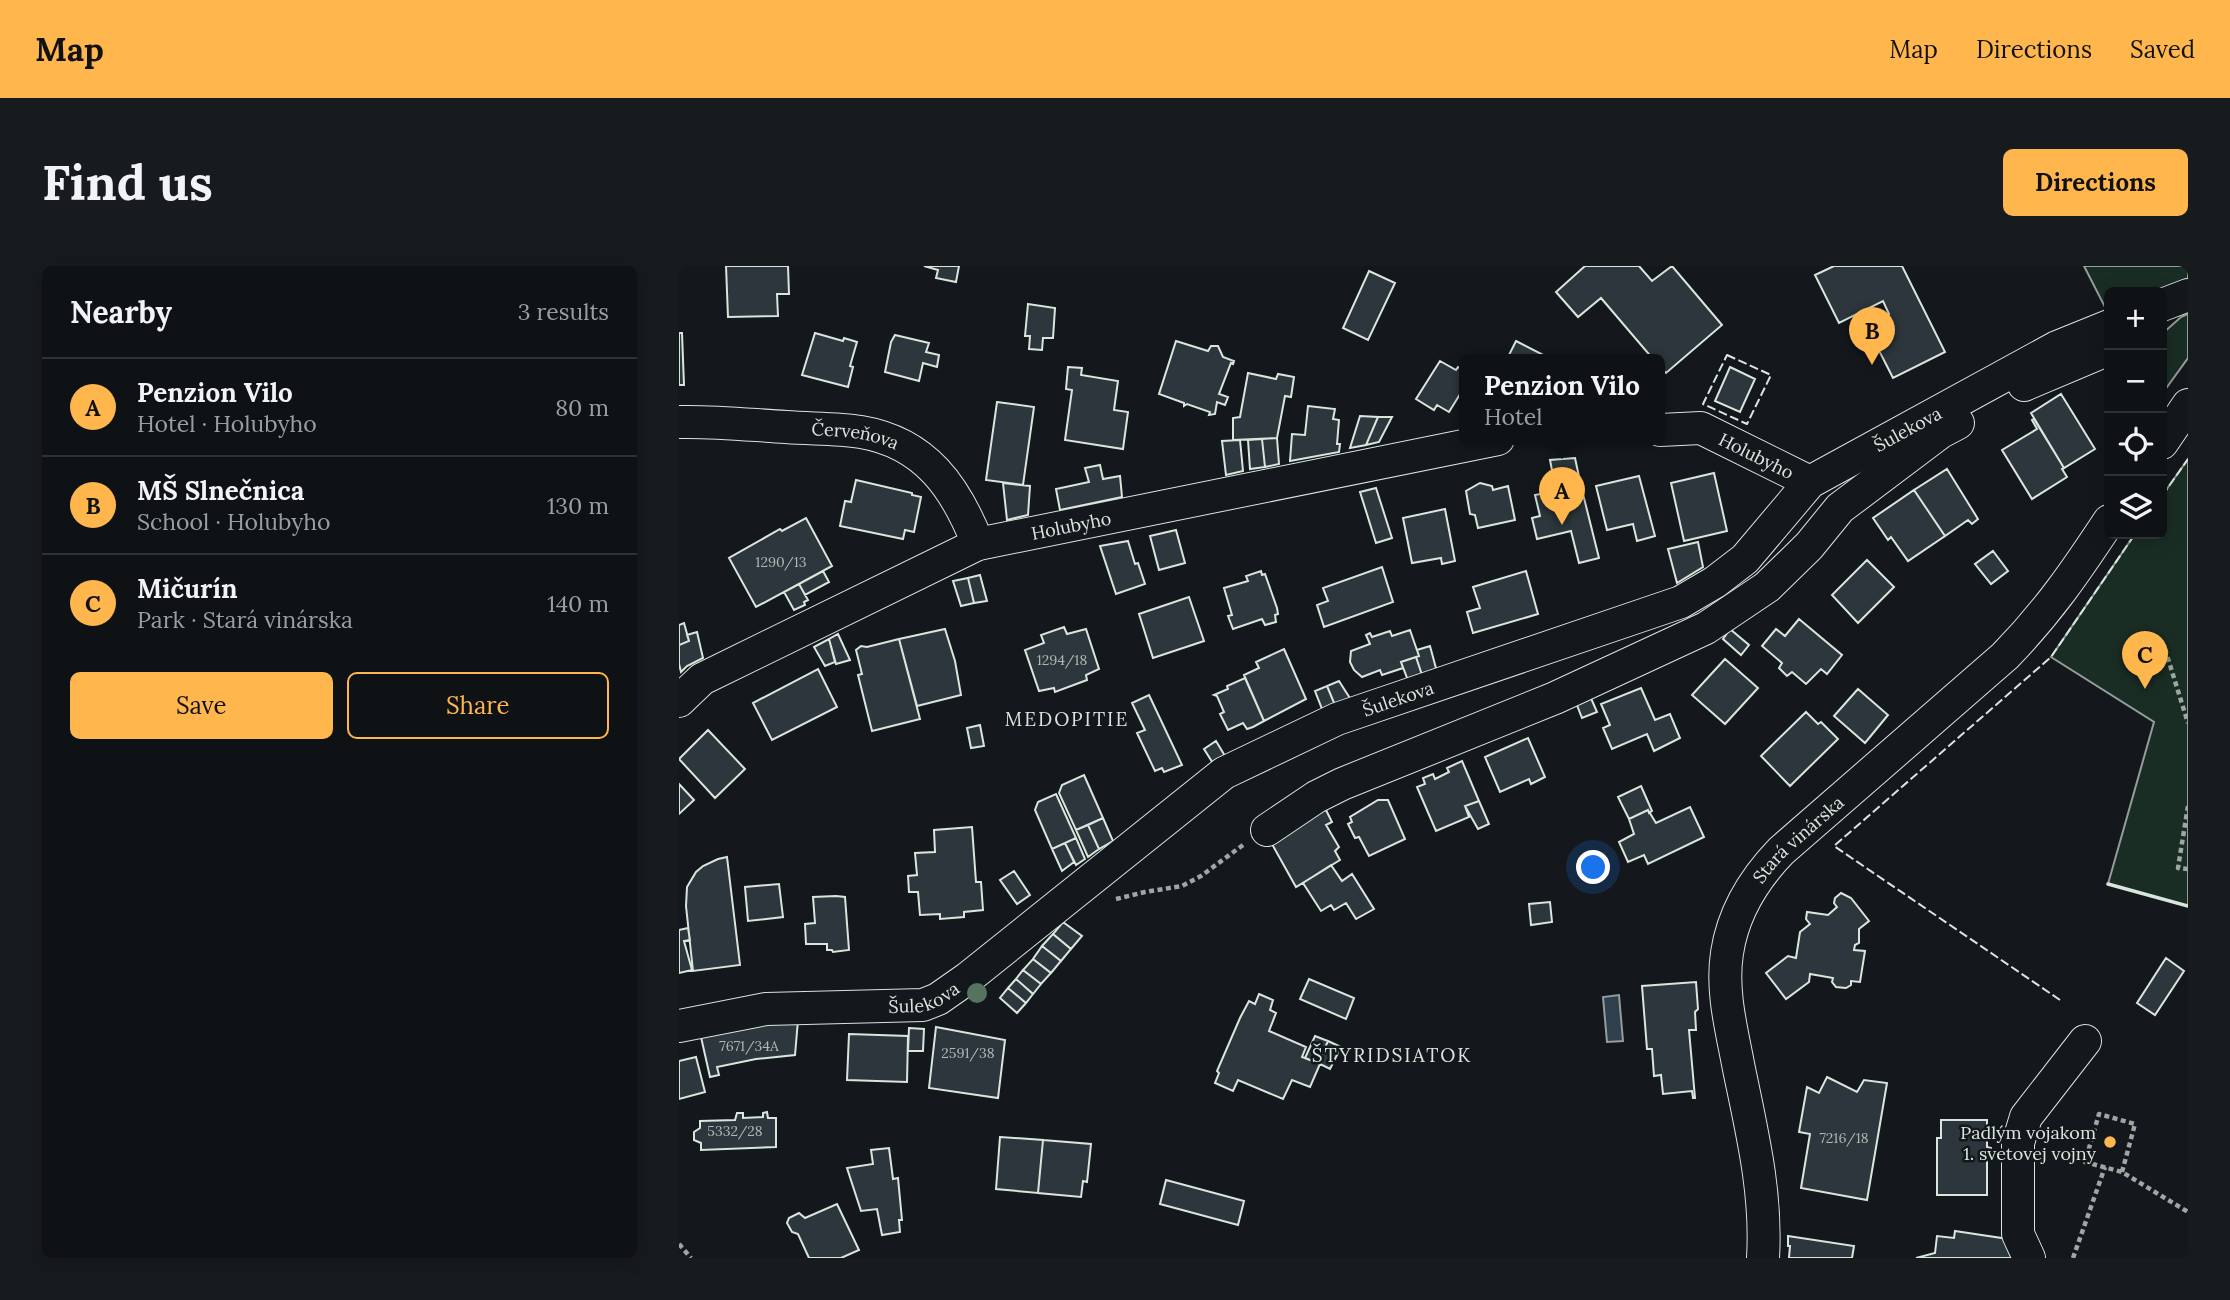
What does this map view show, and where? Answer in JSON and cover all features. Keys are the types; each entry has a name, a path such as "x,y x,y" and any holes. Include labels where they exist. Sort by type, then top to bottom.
{"street":[{"name":"Šulekova","path":"679,1026 766,1009 905,1007 934,1002 968,978 1224,773 1337,719 1681,601 1715,582 1745,559 1810,482 2057,348 2104,328"},
{"path":"1267,830 1316,797 1342,784 1555,698 1706,628 1767,587 1809,546 1840,508 1941,432 2038,378 2069,368 2107,350"},
{"path":"2167,436 2188,405"},
{"name":"Červeňova","path":"679,422 858,432 888,439 925,460 945,482 960,502 978,544"},
{"name":"Holubyho","path":"1665,430 1701,428 1810,482"},
{"name":"Holubyho","path":"679,701 702,679 978,544 1468,445"},
{"name":"Stará vinárska","path":"1763,1258 1763,1193 1729,1020 1725,983 1728,946 1742,904 1756,880 1781,851 2025,636 2057,598 2104,528"},
{"path":"2029,1258 2018,1234 2018,1143 2026,1117 2085,1041"}],"path":[{"path":"2165,649 2188,723"},
{"path":"2188,806 2178,868 2188,869"},
{"path":"1108,902 1145,891 1182,886 1201,876 1267,830"},
{"path":"2122,1172 2135,1124 2099,1114 2085,1162 2122,1172 2188,1212"},
{"path":"2073,1258 2105,1167"},
{"path":"679,1244 691,1258"}],"green space":[{"path":"2084,266 2188,266 2188,285 2167,291 2167,287 2104,287 2104,305"},
{"path":"2188,314 2188,358 2167,387 2167,330"},
{"path":"2188,459 2188,906 2108,884 2154,722 2051,657 2132,539 2167,539 2167,489"}],"water":[{"path":"1619,995 1623,1041 1607,1042 1603,997"}],"building":[{"path":"726,266 788,266 789,294 777,294 778,316 728,317"},
{"path":"924,266 959,266 956,282 936,278 938,270"},
{"path":"1585,266 1639,266 1652,281 1672,266 1722,325 1666,373 1665,354 1649,354 1601,298 1578,317 1556,292"},
{"path":"1834,266 1902,266 1945,352 1893,378 1866,325 1889,314 1883,301 1839,323 1815,275"},
{"path":"1369,271 1395,283 1368,340 1343,328"},
{"path":"1028,304 1055,308 1053,338 1043,338 1042,350 1029,349 1030,336 1025,336"},
{"path":"679,333 682,333 684,385 679,385"},
{"path":"815,333 857,342 850,366 853,367 848,387 802,375"},
{"path":"895,335 929,343 926,352 939,355 937,367 923,363 919,381 885,372"},
{"path":"1176,341 1208,351 1211,346 1218,346 1223,357 1234,361 1219,394 1228,397 1225,405 1217,402 1215,414 1209,415 1210,412 1187,404 1184,406 1184,403 1159,394"},
{"path":"1516,341 1541,354 1510,354"},
{"path":"1440,361 1456,370 1459,368 1459,396 1449,412 1437,405 1434,410 1416,399"},
{"path":"1068,367 1082,368 1081,375 1118,381 1114,410 1128,412 1123,449 1065,440 1072,390 1066,389"},
{"path":"1730,367 1755,379 1740,412 1715,401"},
{"path":"1248,373 1276,379 1278,374 1294,377 1291,397 1285,396 1277,438 1233,440 1233,418 1240,417"},
{"path":"2061,394 2095,449 2064,468 2031,413"},
{"path":"997,402 1034,407 1023,485 986,480"},
{"path":"1308,406 1335,409 1333,419 1339,420 1339,452 1290,461 1292,434 1305,435"},
{"path":"1360,416 1378,417 1366,445 1350,448"},
{"path":"1378,417 1392,417 1379,442 1366,445"},
{"path":"2034,419 2067,477 2032,499 2002,450 2037,429 2032,420"},
{"path":"1277,438 1279,464 1265,467 1262,439"},
{"path":"1262,439 1265,467 1250,469 1248,440"},
{"path":"1240,440 1243,471 1226,475 1222,441"},
{"path":"1575,458 1581,486 1556,491 1550,460"},
{"path":"1100,465 1103,479 1120,476 1122,497 1060,510 1056,489 1089,482 1085,468"},
{"path":"1947,469 1978,519 1972,524 1968,520 1945,536 1914,490"},
{"path":"1714,473 1727,531 1684,541 1671,483"},
{"path":"1639,476 1655,536 1637,541 1633,524 1607,530 1596,486"},
{"path":"856,480 921,497 914,532 905,530 903,539 840,526 845,501 851,502"},
{"path":"1003,483 1030,486 1028,515 1007,520"},
{"path":"1480,483 1492,486 1493,490 1508,486 1515,520 1478,528 1475,515 1470,514 1466,491"},
{"path":"1581,486 1599,558 1579,563 1571,531 1537,539 1532,518 1540,516 1535,495"},
{"path":"1376,488 1392,538 1376,543 1360,492"},
{"path":"1914,490 1945,536 1908,561 1891,537 1888,540 1873,518"},
{"path":"1445,509 1455,561 1442,564 1441,558 1412,563 1403,518"},
{"path":"806,518 832,566 756,607 729,558 780,529 782,531"},
{"path":"1176,530 1185,563 1159,570 1150,536"},
{"path":"1128,541 1145,584 1116,594 1100,546"},
{"path":"1698,542 1703,567 1677,583 1668,549"},
{"path":"1993,551 2008,571 1991,584 1975,564"},
{"path":"1867,560 1894,587 1858,623 1832,595"},
{"path":"1382,567 1393,602 1324,627 1317,605 1328,601 1323,588"},
{"path":"823,571 829,582 805,595 799,584"},
{"path":"1261,571 1262,575 1265,574 1277,608 1276,622 1265,625 1262,619 1233,629 1224,588 1248,581 1246,576"},
{"path":"1526,571 1538,614 1473,633 1467,612 1480,608 1473,587"},
{"path":"980,575 987,601 974,603 968,578"},
{"path":"968,578 974,603 961,606 953,581"},
{"path":"799,584 808,600 804,602 805,605 794,610 784,592"},
{"path":"1189,597 1204,641 1153,658 1139,614"},
{"path":"1799,619 1842,655 1827,674 1821,669 1806,684 1792,672 1787,676 1779,668 1782,663 1762,646 1776,629 1785,636"},
{"path":"684,623 689,641 679,645 679,625"},
{"path":"1064,627 1067,634 1086,629 1099,669 1086,675 1087,680 1055,692 1054,688 1039,691 1025,650 1044,643 1041,635"},
{"path":"945,629 955,661 961,695 917,706 899,639"},
{"path":"1730,629 1749,645 1741,655 1723,639"},
{"path":"1410,630 1419,656 1401,662 1403,668 1382,675 1380,670 1362,677 1354,670 1350,662 1351,651 1370,644 1366,635 1370,633 1372,637 1390,631 1392,636"},
{"path":"697,632 703,658 681,672 679,645 689,641 687,635"},
{"path":"838,634 850,660 836,664 829,639"},
{"path":"829,639 835,662 825,666 814,647"},
{"path":"899,639 920,719 872,731 858,675 862,674 856,650 861,646"},
{"path":"1430,646 1437,672 1423,678 1416,657 1419,656 1417,650"},
{"path":"1284,649 1306,699 1264,721 1244,675 1259,668 1256,662"},
{"path":"1416,657 1423,678 1409,683 1401,662"},
{"path":"1725,659 1758,688 1725,724 1692,695"},
{"path":"818,669 837,707 772,740 753,703"},
{"path":"1245,678 1264,721 1247,729 1243,723 1228,730 1220,714 1224,712 1214,695"},
{"path":"1339,681 1353,703 1337,710 1327,686"},
{"path":"1327,686 1337,710 1324,714 1315,691"},
{"path":"1641,688 1655,720 1670,714 1680,738 1654,751 1647,734 1612,749 1603,728 1610,725 1601,704"},
{"path":"1587,689 1597,712 1582,718 1573,695"},
{"path":"1858,689 1888,715 1865,743 1834,716"},
{"path":"1149,695 1182,765 1164,772 1162,768 1155,771 1137,733 1145,730 1132,703"},
{"path":"1806,712 1838,739 1790,786 1761,756"},
{"path":"980,725 984,746 971,748 967,728"},
{"path":"708,730 745,769 715,798 679,759"},
{"path":"1528,738 1545,777 1531,784 1529,779 1500,792 1485,757"},
{"path":"1216,741 1228,761 1216,768 1204,749"},
{"path":"1462,761 1479,801 1465,806 1469,817 1436,831 1417,787 1425,784 1423,778 1433,774 1435,779 1449,772 1447,768"},
{"path":"1084,775 1103,818 1076,830 1059,793 1062,785"},
{"path":"679,784 694,800 679,814"},
{"path":"1641,786 1652,811 1649,813 1648,810 1629,819 1618,797"},
{"path":"1056,794 1076,838 1052,849 1035,810 1038,802"},
{"path":"1378,800 1388,800 1405,839 1369,856 1348,824 1352,822 1350,817"},
{"path":"1479,801 1489,824 1478,829 1465,806"},
{"path":"1323,804 1332,822 1326,825 1339,847 1335,851 1340,860 1296,887 1268,837"},
{"path":"1690,807 1704,837 1648,864 1644,855 1628,862 1619,842 1634,834 1629,819 1648,810 1656,823"},
{"path":"1103,818 1113,841 1099,849 1088,825"},
{"path":"1088,825 1099,849 1088,857 1076,830"},
{"path":"972,827 976,882 981,882 983,910 964,912 964,917 940,919 940,914 920,915 918,892 909,892 908,876 917,875 915,853 935,852 934,830"},
{"path":"1076,838 1085,859 1076,865 1065,843"},
{"path":"1065,843 1074,862 1062,871 1052,849"},
{"path":"727,857 740,965 693,971 686,906 687,887 703,866"},
{"path":"1331,865 1342,881 1352,874 1374,909 1356,919 1346,903 1334,910 1331,905 1321,911 1303,883"},
{"path":"1014,871 1030,895 1017,904 1000,880"},
{"path":"779,884 783,917 748,921 745,887"},
{"path":"1841,893 1851,898 1869,921 1859,929 1859,943 1854,950 1865,951 1860,982 1851,981 1851,985 1846,988 1836,987 1832,982 1833,978 1810,974 1809,982 1786,999 1766,973 1788,956 1796,958 1800,932 1810,924 1806,919 1807,912 1828,915 1837,907 1835,898"},
{"path":"813,897 845,897 849,950 833,952 827,950 827,944 806,944 805,924 815,923"},
{"path":"1550,902 1552,922 1531,925 1529,904"},
{"path":"1063,922 1082,936 1071,949 1053,934"},
{"path":"688,928 690,940 684,941 692,970 679,973 679,930"},
{"path":"1053,934 1071,949 1061,961 1042,946"},
{"path":"1042,946 1061,961 1051,973 1033,959"},
{"path":"2166,958 2184,971 2155,1015 2137,1003"},
{"path":"1033,959 1051,973 1041,984 1023,970"},
{"path":"1023,970 1041,984 1033,994 1016,979"},
{"path":"1016,979 1033,994 1026,1003 1008,988"},
{"path":"1309,979 1354,998 1346,1019 1300,999"},
{"path":"1696,982 1696,1030 1689,1030 1695,1098 1692,1091 1663,1094 1661,1075 1654,1076 1652,1049 1647,1049 1642,986"},
{"path":"1008,988 1026,1003 1017,1013 1000,998"},
{"path":"1259,994 1273,1000 1270,1010 1276,1013 1269,1031 1306,1047 1302,1057 1320,1064 1310,1087 1292,1080 1283,1099 1238,1080 1233,1091 1215,1083 1219,1073 1217,1071 1240,1018 1249,1001 1255,1004"},
{"path":"798,1020 795,1055 717,1067 719,1075 710,1077 701,1037 758,1024"},
{"path":"936,1027 1005,1040 998,1098 929,1088"},
{"path":"909,1028 924,1029 923,1051 908,1051"},
{"path":"849,1034 908,1036 907,1082 847,1080"},
{"path":"1315,1036 1328,1041 1318,1063 1305,1058"},
{"path":"1328,1041 1341,1047 1330,1069 1318,1063"},
{"path":"696,1057 705,1092 679,1099 679,1061"},
{"path":"1827,1077 1857,1092 1864,1080 1887,1083 1867,1200 1801,1188 1810,1134 1799,1132 1807,1087 1819,1093"},
{"path":"767,1112 768,1118 776,1118 776,1147 701,1150 701,1143 694,1140 694,1132 700,1128 700,1121 735,1120 737,1113 743,1113 743,1118 763,1117 763,1113"},
{"path":"1941,1120 1987,1120 1987,1147 1991,1148 1991,1157 1987,1157 1987,1195 1937,1195 1937,1138 1941,1138"},
{"path":"1000,1137 1043,1140 1038,1193 996,1189"},
{"path":"1043,1140 1091,1144 1087,1182 1083,1181 1081,1197 1038,1193"},
{"path":"889,1148 893,1179 898,1178 902,1220 899,1220 900,1232 882,1235 877,1209 861,1211 847,1168 873,1164 871,1150"},
{"path":"1166,1180 1244,1201 1238,1225 1160,1204"},
{"path":"837,1204 859,1250 841,1258 809,1258 798,1234 792,1232 787,1223 789,1218 799,1213 805,1218"},
{"path":"1955,1231 2008,1239 2016,1258 1916,1258 1935,1253 1937,1236 1954,1238"},
{"path":"1788,1236 1854,1246 1852,1258 1789,1258"}],"fence":[{"path":"1727,355 1771,375 1747,424 1703,404 1727,355"},
{"path":"2167,489 2188,459"},
{"path":"2060,1000 1834,846 2051,657 2132,539"}],"wall":[{"path":"2108,884 2188,906"}],"place":[{"name":"MŠ Slnečnica","path":"1872,365"},
{"name":"Penzion Vilo","path":"1562,525"},
{"name":"Mičurín","path":"2145,689"},
{"name":"Padlým vojakom 1. svetovej vojny","path":"2110,1142"}],"district":[{"name":"MEDOPITIE","path":"1067,719"},
{"name":"ŠTYRIDSIATOK","path":"1392,1055"}]}
